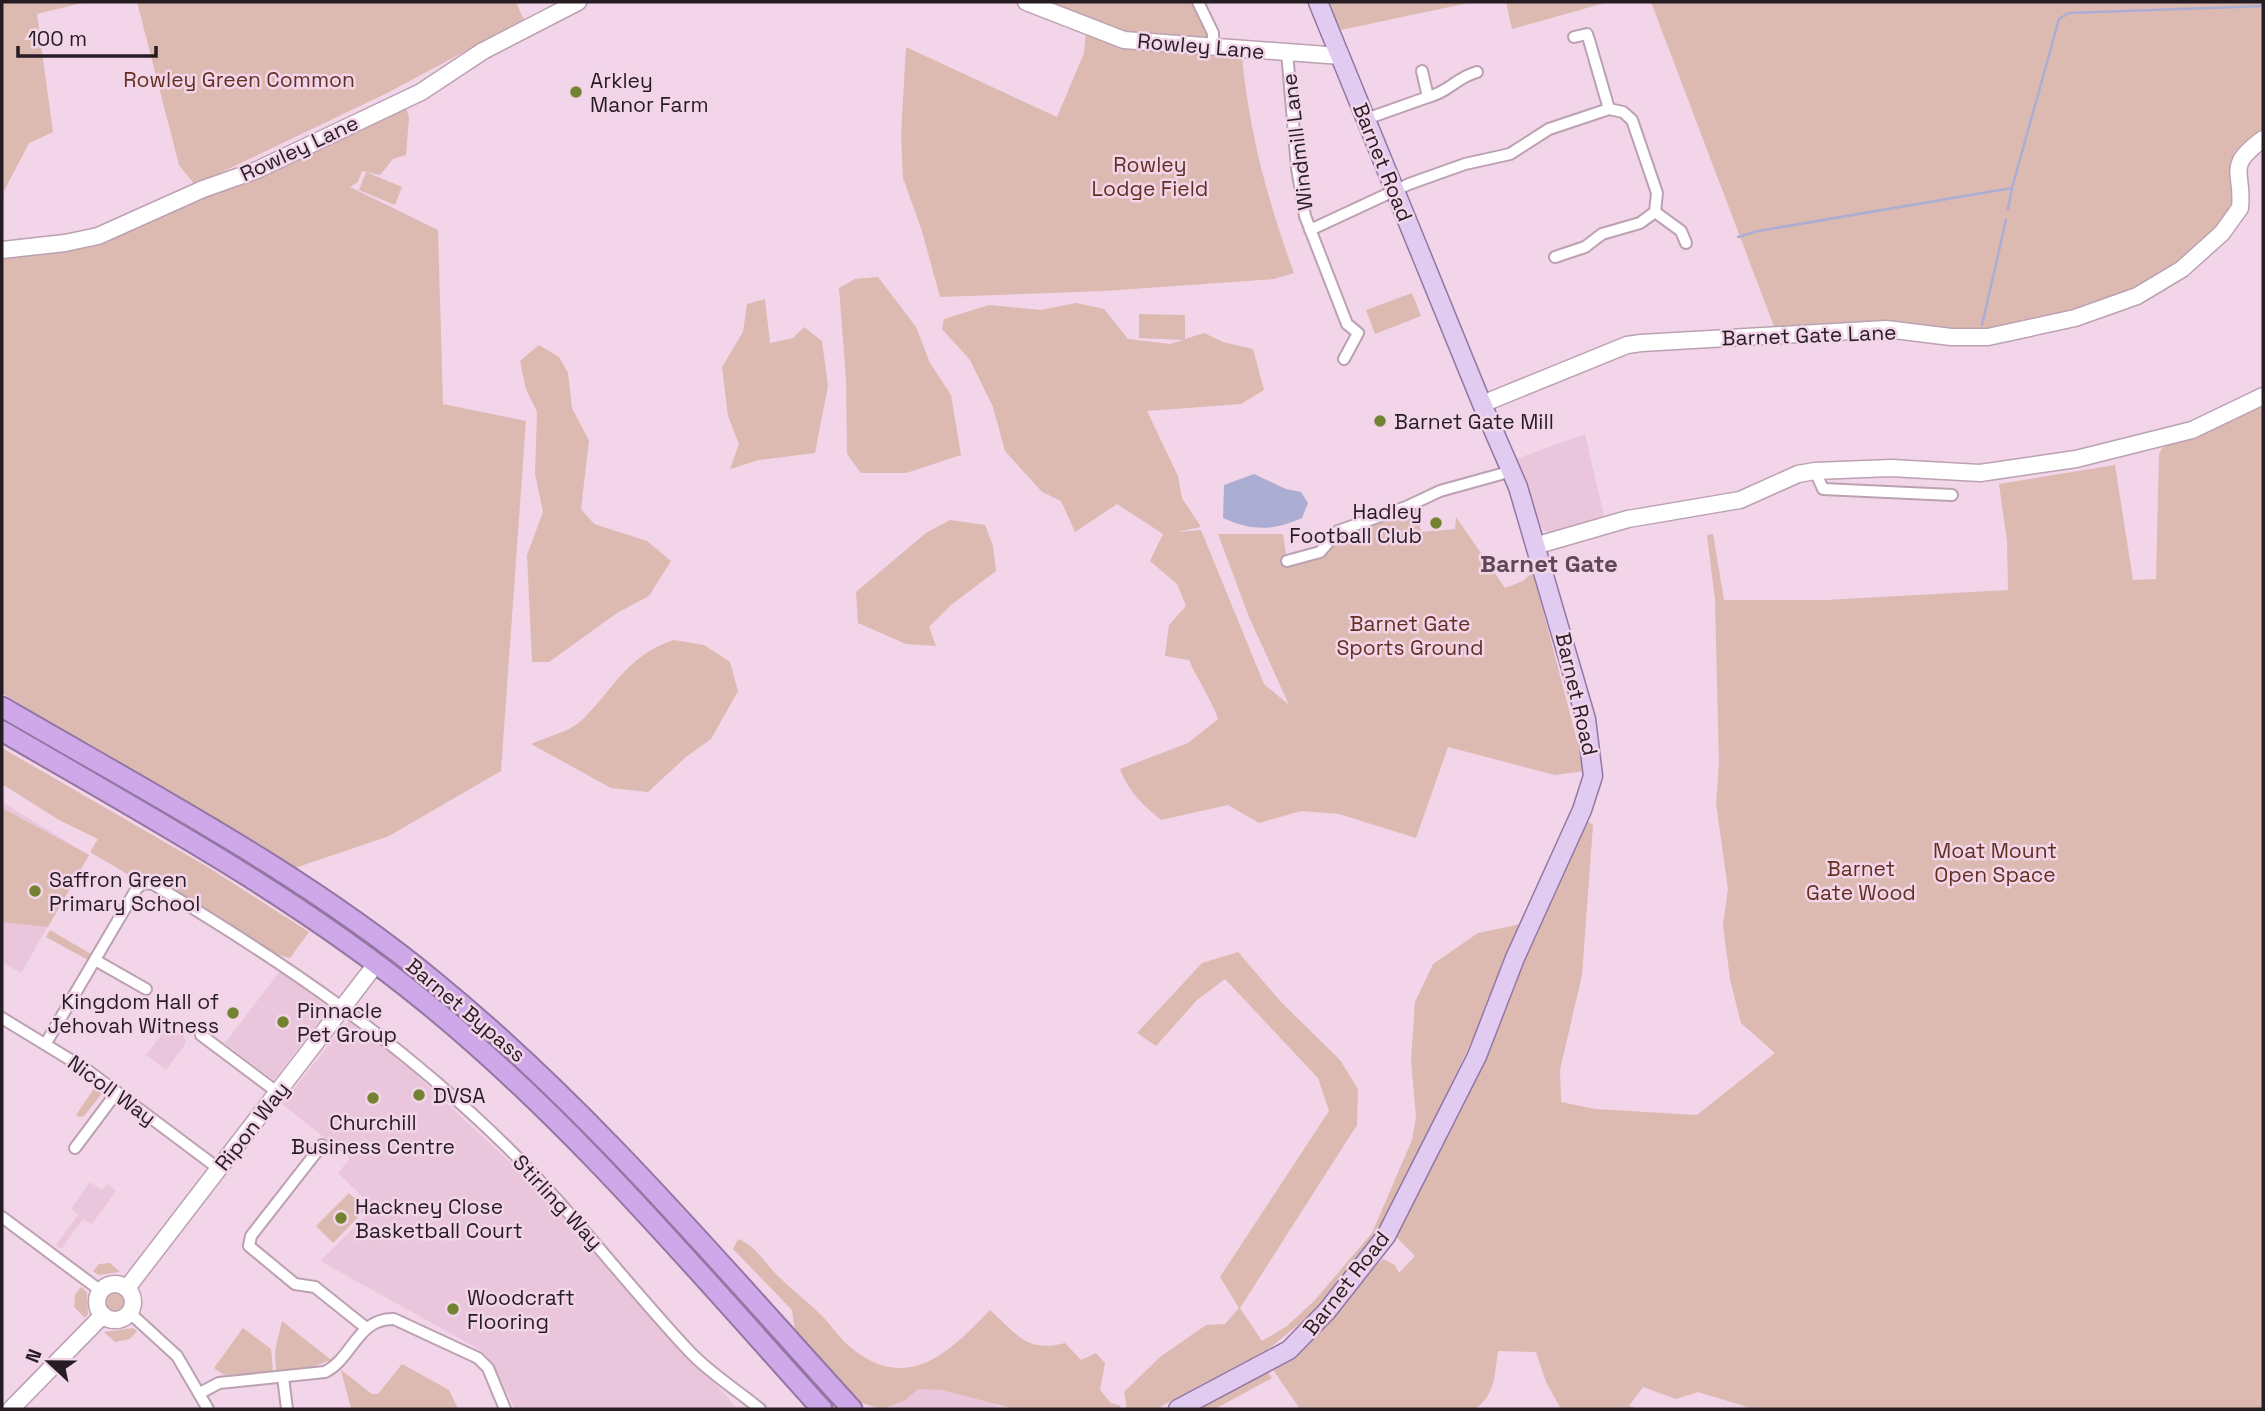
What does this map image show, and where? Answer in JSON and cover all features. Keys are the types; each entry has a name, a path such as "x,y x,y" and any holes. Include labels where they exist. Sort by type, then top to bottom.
{"highway":[{"name":"Barnet Bypass","path":"2,707 288,876 434,980 561,1094 852,1409"},
{"name":"Barnet Bypass","path":"2,732 235,868 376,964 473,1042 533,1097 628,1195 822,1409"}],"main road":[{"name":"Barnet Road","path":"1178,1409 1289,1350 1327,1311 1386,1236 1477,1056 1515,958 1582,810 1591,786 1594,765 1586,719 1538,545 1512,471 1482,404 1318,2"}],"street":[{"name":"Rowley Lane","path":"2,250 65,243 98,236 203,189 257,170 421,92 483,51 578,2"},
{"name":"Rowley Lane","path":"1026,2 1124,40 1341,56"},
{"path":"1198,2 1213,33 1213,48"},
{"path":"1555,257 1585,247 1602,234 1640,223 1655,212 1657,193 1632,120 1623,112 1609,109 1587,34 1574,37"},
{"name":"Windmill Lane","path":"1287,52 1297,168 1310,230 1347,324 1358,333 1344,359"},
{"path":"1422,71 1428,97"},
{"path":"1366,119 1446,92 1463,76 1477,72"},
{"name":"Windmill Lane","path":"1310,230 1465,164 1510,154 1549,129 1609,109"},
{"name":"Barnet Gate Lane","path":"1482,404 1627,345 1886,329 1951,337 1988,337 2075,318 2137,296 2159,284 2197,256 2238,214 2241,202 2238,165 2263,139"},
{"path":"1655,212 1681,232 1686,243"},
{"path":"1564,240 1569,251"},
{"path":"1538,545 1628,519 1740,500 1798,474 1815,471 1891,468 1980,473 2076,459 2192,430 2263,396"},
{"path":"1287,561 1320,552 1338,531 1406,507 1440,491 1512,471"},
{"path":"1815,471 1822,489 1952,495"},
{"name":"Stirling Way","path":"95,960 137,888 148,883 238,935 344,1006 433,1080 506,1147 580,1224 691,1353 760,1409"},
{"path":"46,1043 95,960 146,989"},
{"name":"Ripon Way","path":"127,1288 376,964"},
{"name":"Nicoll Way","path":"2,1018 46,1043 117,1092 219,1169"},
{"path":"201,1035 277,1092"},
{"path":"75,1148 117,1092"},
{"path":"322,1145 251,1236 249,1246 295,1284 315,1287 365,1328"},
{"path":"2,1217 101,1291"},
{"path":"116,1284 127,1288 133,1297 130,1313 120,1319 103,1315 98,1306 101,1291 116,1284"},
{"path":"130,1313 177,1356 208,1409"},
{"path":"17,1407 103,1315"},
{"path":"200,1393 219,1383 331,1369 365,1328 379,1320 394,1319 478,1358 488,1368 505,1409"},
{"path":"282,1377 287,1409"}],"shaded area":[{"path":"1585,434 1605,520 1566,531 1547,532 1539,526 1516,459"},
{"name":"Saffron Green Primary School","path":"2,802 89,855 21,973 2,962"},
{"path":"280,971 329,1008 274,1080 225,1043"},
{"path":"350,1021 413,1072 523,1174 738,1409 515,1409 488,1357 482,1351 320,1261 374,1208 338,1173 350,1158 282,1104"},
{"path":"169,1025 184,1036 186,1043 166,1070 146,1055"},
{"path":"90,1182 102,1190 107,1184 116,1191 92,1224 83,1219 61,1249 56,1245 78,1215 71,1209"},
{"path":"933,1387 968,1391 1004,1409 885,1409 907,1392"}],"green space":[{"path":"2,2 86,2 37,14 53,132 29,143 4,191 2,224"},
{"name":"Rowley Green Common","path":"137,2 516,2 524,20 387,93 195,185 179,165"},
{"path":"1044,2 1191,2 1200,12 1211,33 1209,40 1129,34"},
{"path":"1327,2 1473,2 1336,31"},
{"path":"1506,2 1608,2 1512,29"},
{"path":"1651,2 2263,2 2263,131 2235,152 2231,160 2229,175 2234,201 2227,220 2174,268 2114,299 1995,331 1775,329"},
{"name":"Rowley Lodge Field","path":"1086,30 1242,57 1249,112 1261,166 1294,273 1274,279 1104,291 940,297 922,231 903,178 901,135 906,47 1057,117 1084,53"},
{"path":"406,107 409,118 406,155 393,159 380,175 362,171 358,182 350,187 438,230 443,404 526,421 501,771 389,836 292,869 2,693 2,253 98,242"},
{"path":"366,172 402,187 395,205 359,190"},
{"path":"878,277 916,327 930,363 951,395 961,455 906,473 861,473 847,454 846,379 839,288 855,279"},
{"path":"1412,293 1421,316 1375,334 1366,310"},
{"path":"765,299 770,343 793,338 804,327 822,341 828,386 815,453 759,460 730,469 739,444 728,416 722,367 743,332 747,304"},
{"name":"Barnet Gate Sports Ground","path":"1076,303 1104,309 1128,339 1170,344 1184,340 1139,338 1139,314 1185,315 1185,339 1204,333 1223,342 1253,349 1264,390 1241,404 1147,411 1178,476 1182,498 1201,527 1176,532 1201,530 1264,684 1289,705 1249,617 1218,534 1283,534 1287,561 1320,552 1338,531 1416,502 1421,532 1455,529 1456,517 1505,588 1523,581 1533,572 1585,771 1555,775 1448,747 1416,838 1339,814 1301,811 1259,823 1228,805 1161,820 1148,809 1132,791 1120,769 1188,743 1218,719 1189,660 1165,656 1169,625 1186,606 1177,584 1150,561 1163,534 1117,504 1075,532 1061,501 1042,492 1005,451 993,407 970,360 942,329 944,319 989,305 1041,310"},
{"path":"539,345 559,357 568,373 572,408 589,441 581,509 594,524 647,541 671,561 649,596 617,613 549,662 532,662 527,555 543,512 535,473 537,412 526,389 520,361"},
{"name":"Moat Mount Open Space","path":"2263,400 2263,1409 1754,1409 1698,1392 1676,1399 1643,1387 1629,1406 1637,1409 1561,1409 1546,1382 1536,1352 1498,1351 1490,1391 1474,1409 1300,1409 1271,1367 1383,1259 1395,1265 1399,1273 1415,1256 1395,1236 1448,1130 1585,819 1593,825 1582,975 1560,1070 1561,1102 1595,1109 1697,1115 1775,1053 1741,1023 1730,979 1723,925 1728,889 1716,803 1719,764 1715,600 1707,535 1713,534 1724,600 1826,600 2008,590 2007,541 1999,484 2115,465 2133,580 2156,579 2159,454 2162,448"},
{"path":"950,520 985,525 993,546 996,571 951,605 929,627 936,646 906,644 858,623 856,592 926,533"},
{"path":"674,640 704,645 730,662 738,691 711,739 686,757 648,792 611,788 531,744 576,725 644,654"},
{"path":"2,717 228,848 283,883 442,998 496,1044 600,1144 841,1409 834,1409 651,1208 403,973 271,880 2,722"},
{"path":"2,748 206,866 309,932 290,958 276,954 156,881 139,881 90,852 98,839 59,820 2,784"},
{"name":"Saffron Green Primary School","path":"2,808 89,855 48,927 2,922"},
{"path":"1521,924 1489,1005 1399,1193 1366,1253 1344,1281 1304,1320 1266,1351 1156,1409 1127,1409 1124,1392 1160,1357 1206,1325 1225,1324 1239,1308 1220,1277 1329,1111 1318,1078 1225,979 1197,1000 1156,1046 1137,1033 1202,963 1238,952 1281,1002 1340,1060 1358,1089 1357,1125 1240,1308 1262,1341 1287,1326 1315,1300 1372,1233 1412,1140 1416,1118 1411,1060 1415,1002 1433,964 1478,933"},
{"path":"50,930 91,954 88,960 46,937"},
{"path":"95,1087 103,1092 84,1116 79,1117 76,1115"},
{"name":"Hackney Close Basketball Court","path":"349,1193 366,1209 333,1243 316,1226"},
{"path":"738,1239 755,1250 849,1346 874,1362 893,1368 928,1362 960,1340 990,1310 1023,1340 1032,1344 1041,1346 1065,1343 1081,1360 1096,1353 1105,1363 1100,1390 1111,1403 1119,1405 1121,1409 1014,1409 943,1390 918,1389 904,1401 882,1409 858,1402 796,1337 792,1310 733,1249"},
{"path":"110,1263 120,1272 98,1275 93,1271 99,1264"},
{"path":"81,1287 87,1292 88,1314 85,1318 74,1307 75,1295"},
{"path":"115,1290 124,1293 127,1302 124,1311 115,1314 106,1311 103,1302 106,1293"},
{"path":"282,1321 331,1360 312,1367 276,1371 275,1351"},
{"path":"133,1328 137,1331 130,1339 115,1342 104,1332"},
{"path":"243,1328 271,1349 273,1372 224,1375 214,1368"},
{"path":"402,1364 449,1390 458,1409 351,1409 341,1370 372,1394 378,1394"},
{"path":"1266,1370 1272,1378 1215,1409 1194,1409"}],"water":[{"path":"1254,474 1286,489 1301,492 1308,503 1302,518 1262,528 1223,518 1224,485"}],"waterway":[{"path":"1738,237 1758,231 2012,188 2059,19 2069,13 2263,6"},
{"path":"2008,209 2012,188"},
{"path":"1982,325 2006,220"}],"place":[{"name":"Arkley Manor Farm","path":"576,92"},
{"name":"Barnet Gate Mill","path":"1380,421"},
{"name":"Hadley Football Club","path":"1436,523"},
{"name":"Saffron Green Primary School","path":"35,891"},
{"name":"Kingdom Hall of Jehovah Witness","path":"233,1013"},
{"name":"Pinnacle Pet Group","path":"283,1022"},
{"name":"DVSA","path":"419,1095"},
{"name":"Churchill Business Centre","path":"373,1098"},
{"name":"Hackney Close Basketball Court","path":"341,1218"},
{"name":"Woodcraft Flooring","path":"453,1309"}],"district":[{"name":"Barnet Gate","path":"1549,563"}],"park label":[{"name":"Barnet Gate Wood","path":"1861,880"}]}
